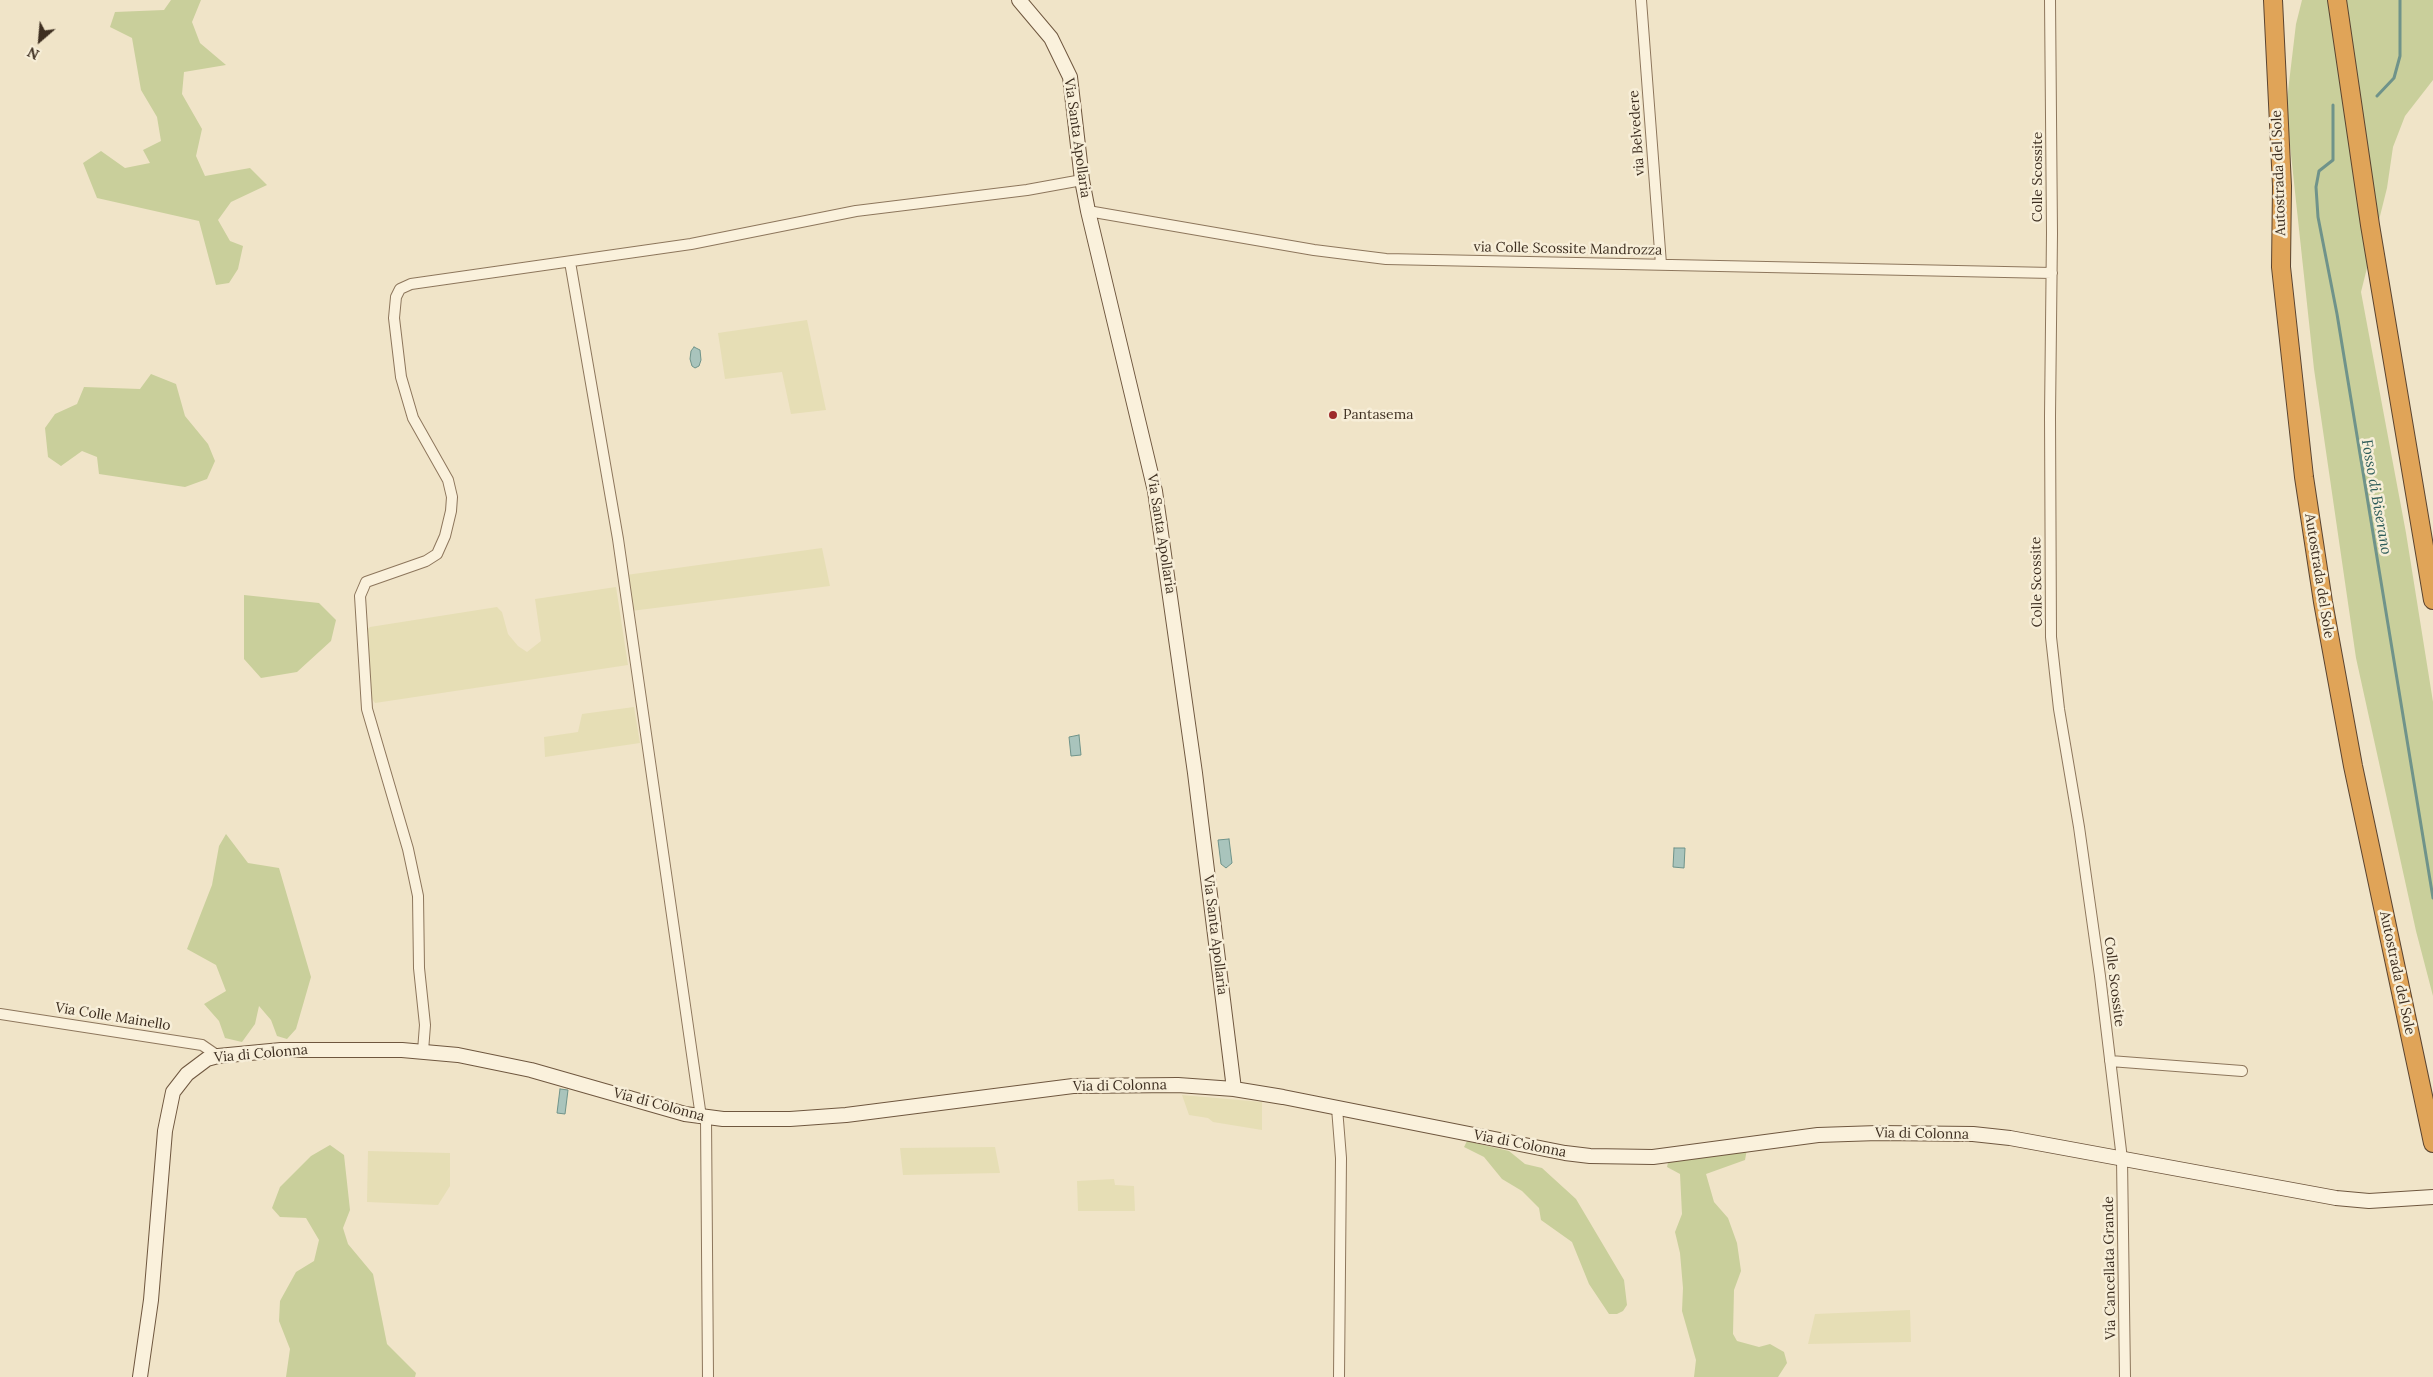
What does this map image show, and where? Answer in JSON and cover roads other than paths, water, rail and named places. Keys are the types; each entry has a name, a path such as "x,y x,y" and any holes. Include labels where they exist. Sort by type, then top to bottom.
{"highway":[{"name":"Autostrada del Sole","path":"2274,0 2282,186 2281,267 2304,477 2323,602 2353,766 2433,1143"},
{"path":"2337,0 2370,225 2433,600"}],"street":[{"name":"Via Santa Apollaria","path":"1019,0 1048,32 1067,69 1072,88 1082,180 1088,211 1135,400 1156,500 1195,773 1234,1089"},
{"name":"via Belvedere","path":"1641,0 1661,264"},
{"name":"Colle Scossite","path":"2050,0 2052,273 2050,613 2052,654 2059,709 2079,827 2122,1159"},
{"path":"423,1051 425,1025 419,968 418,896 408,849 367,709 363,683 360,596 362,586 366,582 429,560 437,554 448,529 452,501 445,473 416,423 403,388 395,336 394,314 396,296 400,289 411,284 691,244 856,211 1027,190 1082,180"},
{"name":"via Colle Scossite Mandrozza","path":"1088,211 1314,250 1386,258 2052,273"},
{"path":"570,262 618,539 704,1117 708,1377"},
{"name":"Via Colle Mainello","path":"0,1014 202,1045 218,1056"},
{"name":"Via di Colonna","path":"140,1377 152,1300 165,1131 169,1103 177,1085 200,1062 218,1056 304,1049 423,1051 514,1066 704,1117 742,1120 817,1118 1073,1086 1136,1084 1234,1089 1565,1153 1611,1158 1673,1155 1818,1135 1880,1133 1993,1136 2294,1191 2366,1200 2433,1197"},
{"path":"2110,1061 2242,1072"},
{"path":"1337,1108 1342,1158 1339,1377"},
{"name":"Via Cancellata Grande","path":"2122,1159 2125,1377"}],"water":[{"path":"694,347 700,350 701,360 699,366 695,368 692,366 690,359 691,351"},
{"path":"1079,735 1081,755 1071,756 1069,737"},
{"path":"1229,839 1232,863 1226,868 1221,864 1218,840"},
{"path":"1674,848 1685,848 1684,868 1673,867"},
{"path":"560,1089 568,1090 565,1114 557,1113"}],"waterway":[{"name":"Fosso di Biserano","path":"2377,96 2394,78 2400,56 2400,0"},
{"name":"Fosso di Biserano","path":"2333,105 2333,160 2319,171 2316,187 2318,217 2337,314 2433,898"}],"place":[{"name":"Pantasema","path":"1333,415"}]}
